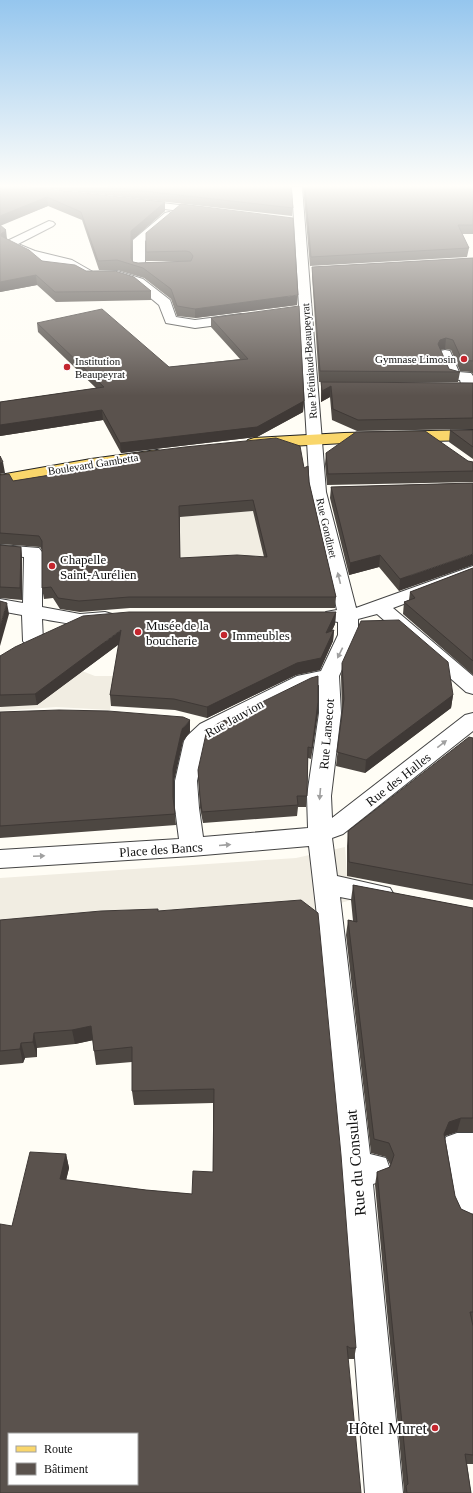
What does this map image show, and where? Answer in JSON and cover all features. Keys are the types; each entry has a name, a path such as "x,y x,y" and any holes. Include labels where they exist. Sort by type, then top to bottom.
{"main road":[{"path":"242,444 313,439 473,435"},
{"name":"Boulevard Gambetta","path":"0,480 91,464 174,453"}],"street":[{"path":"43,257 68,263 91,276 117,275 139,282 165,303 171,320 195,324 254,316"},
{"path":"139,257 139,267 178,266"},
{"name":"Rue Pétiniaud-Beaupeyrat","path":"304,257 308,271 305,310 313,439"},
{"path":"291,311 305,310"},
{"path":"444,388 470,388 466,376 454,376 445,354"},
{"path":"310,387 326,387"},
{"path":"428,436 451,452"},
{"name":"Rue Gondinet","path":"313,439 326,492 348,616"},
{"path":"0,550 33,552 32,612 34,641"},
{"path":"316,616 348,616 473,572"},
{"path":"0,604 32,612 80,620 123,617"},
{"path":"380,606 473,686"},
{"name":"Rue Lansecot","path":"321,833 319,796 330,713 329,676 348,635 348,616"},
{"path":"13,650 80,620"},
{"name":"Rue Jauvion","path":"192,847 187,808 186,781 195,742 208,729 304,681 329,676"},
{"path":"187,720 208,729"},
{"name":"Rue des Halles","path":"321,833 335,828 473,720"},
{"name":"Place des Bancs","path":"0,859 192,847 304,838 321,833"},
{"name":"Rue du Consulat","path":"321,833 321,852 366,1169 384,1493"},
{"path":"326,884 405,899"},
{"path":"473,1148 457,1147 468,1209 473,1209"}],"shaded area":[{"path":"253,511 303,560 180,569 180,551 167,518"},
{"path":"82,671 95,676 115,676 110,710 56,707 0,711 0,708 10,701 63,686"},
{"path":"345,847 347,874 352,878 351,900 300,915 0,936 0,878 296,858"}],"building":[{"path":"0,257 37,257 42,261 75,265 86,271 115,271 134,277 151,291 55,292 36,275 0,282"},
{"path":"96,257 131,257 133,262 138,263 191,261 193,257 296,257 298,295 195,309 177,306 171,289 143,268 117,260 98,261"},
{"path":"473,258 473,361 462,360 453,340 446,338 440,340 438,344 449,369 460,372 320,371 312,267"},
{"path":"299,306 304,401 257,427 120,443 102,410 0,425 0,402 104,387 37,323 102,309 169,367 248,359 211,318"},
{"path":"321,382 473,383 473,418 358,420 333,409 331,386 322,391"},
{"path":"450,430 473,430 473,447"},
{"path":"425,431 468,461 473,462 473,471 328,474 326,453 356,432"},
{"path":"276,438 300,446 304,468 308,466 309,482 336,597 129,597 79,601 58,598 51,587 42,588 42,541 39,536 0,533 0,475 9,474 13,481 131,462 127,454","holes":["253,500 267,557 237,555 180,558 179,506"]},
{"path":"0,456 3,462 0,463"},
{"path":"473,483 473,554 400,579 380,555 350,563 331,487"},
{"path":"0,545 21,547 20,588 0,587"},
{"path":"473,568 473,661 404,602 415,598 410,592"},
{"path":"0,601 7,603 0,627"},
{"path":"129,612 336,612 326,633 334,630 321,658 297,663 207,707 174,699 110,695 121,630 35,694 0,695 0,656 15,647 83,616"},
{"path":"399,620 448,662 453,695 366,760 337,752 344,699 342,663 361,621"},
{"path":"318,676 318,702 312,748 308,747 307,796 297,796 298,805 202,812 198,770 206,734 217,724"},
{"path":"59,710 108,711 183,717 190,720 182,729 173,769 173,797 175,814 0,826 0,712"},
{"path":"469,737 473,738 473,885 349,862 348,831"},
{"path":"353,885 473,908 473,1118 461,1118 449,1122 444,1134 455,1196 461,1209 473,1214 473,1312 470,1312 473,1326 473,1455 465,1454 471,1493 407,1493 406,1486 408,1484 377,1172 390,1167 394,1155 389,1143 374,1139 348,920 357,922"},
{"path":"301,900 318,913 341,1155 356,1348 350,1348 347,1346 361,1493 0,1493 0,1224 12,1226 30,1152 66,1154 60,1179 146,1190 192,1194 193,1171 213,1172 214,1089 132,1091 132,1047 94,1051 91,1026 72,1030 34,1033 33,1042 21,1043 20,1049 0,1051 0,920 101,911 158,909 158,911"}],"place":[{"name":"Gymnase Limosin","path":"464,359"},
{"name":"Institution Beaupeyrat","path":"67,367"},
{"name":"Chapelle Saint-Aurélien","path":"52,566"},
{"name":"Musée de la boucherie","path":"138,632"},
{"name":"Immeubles","path":"224,635"},
{"name":"Hôtel Muret","path":"435,1428"}]}
